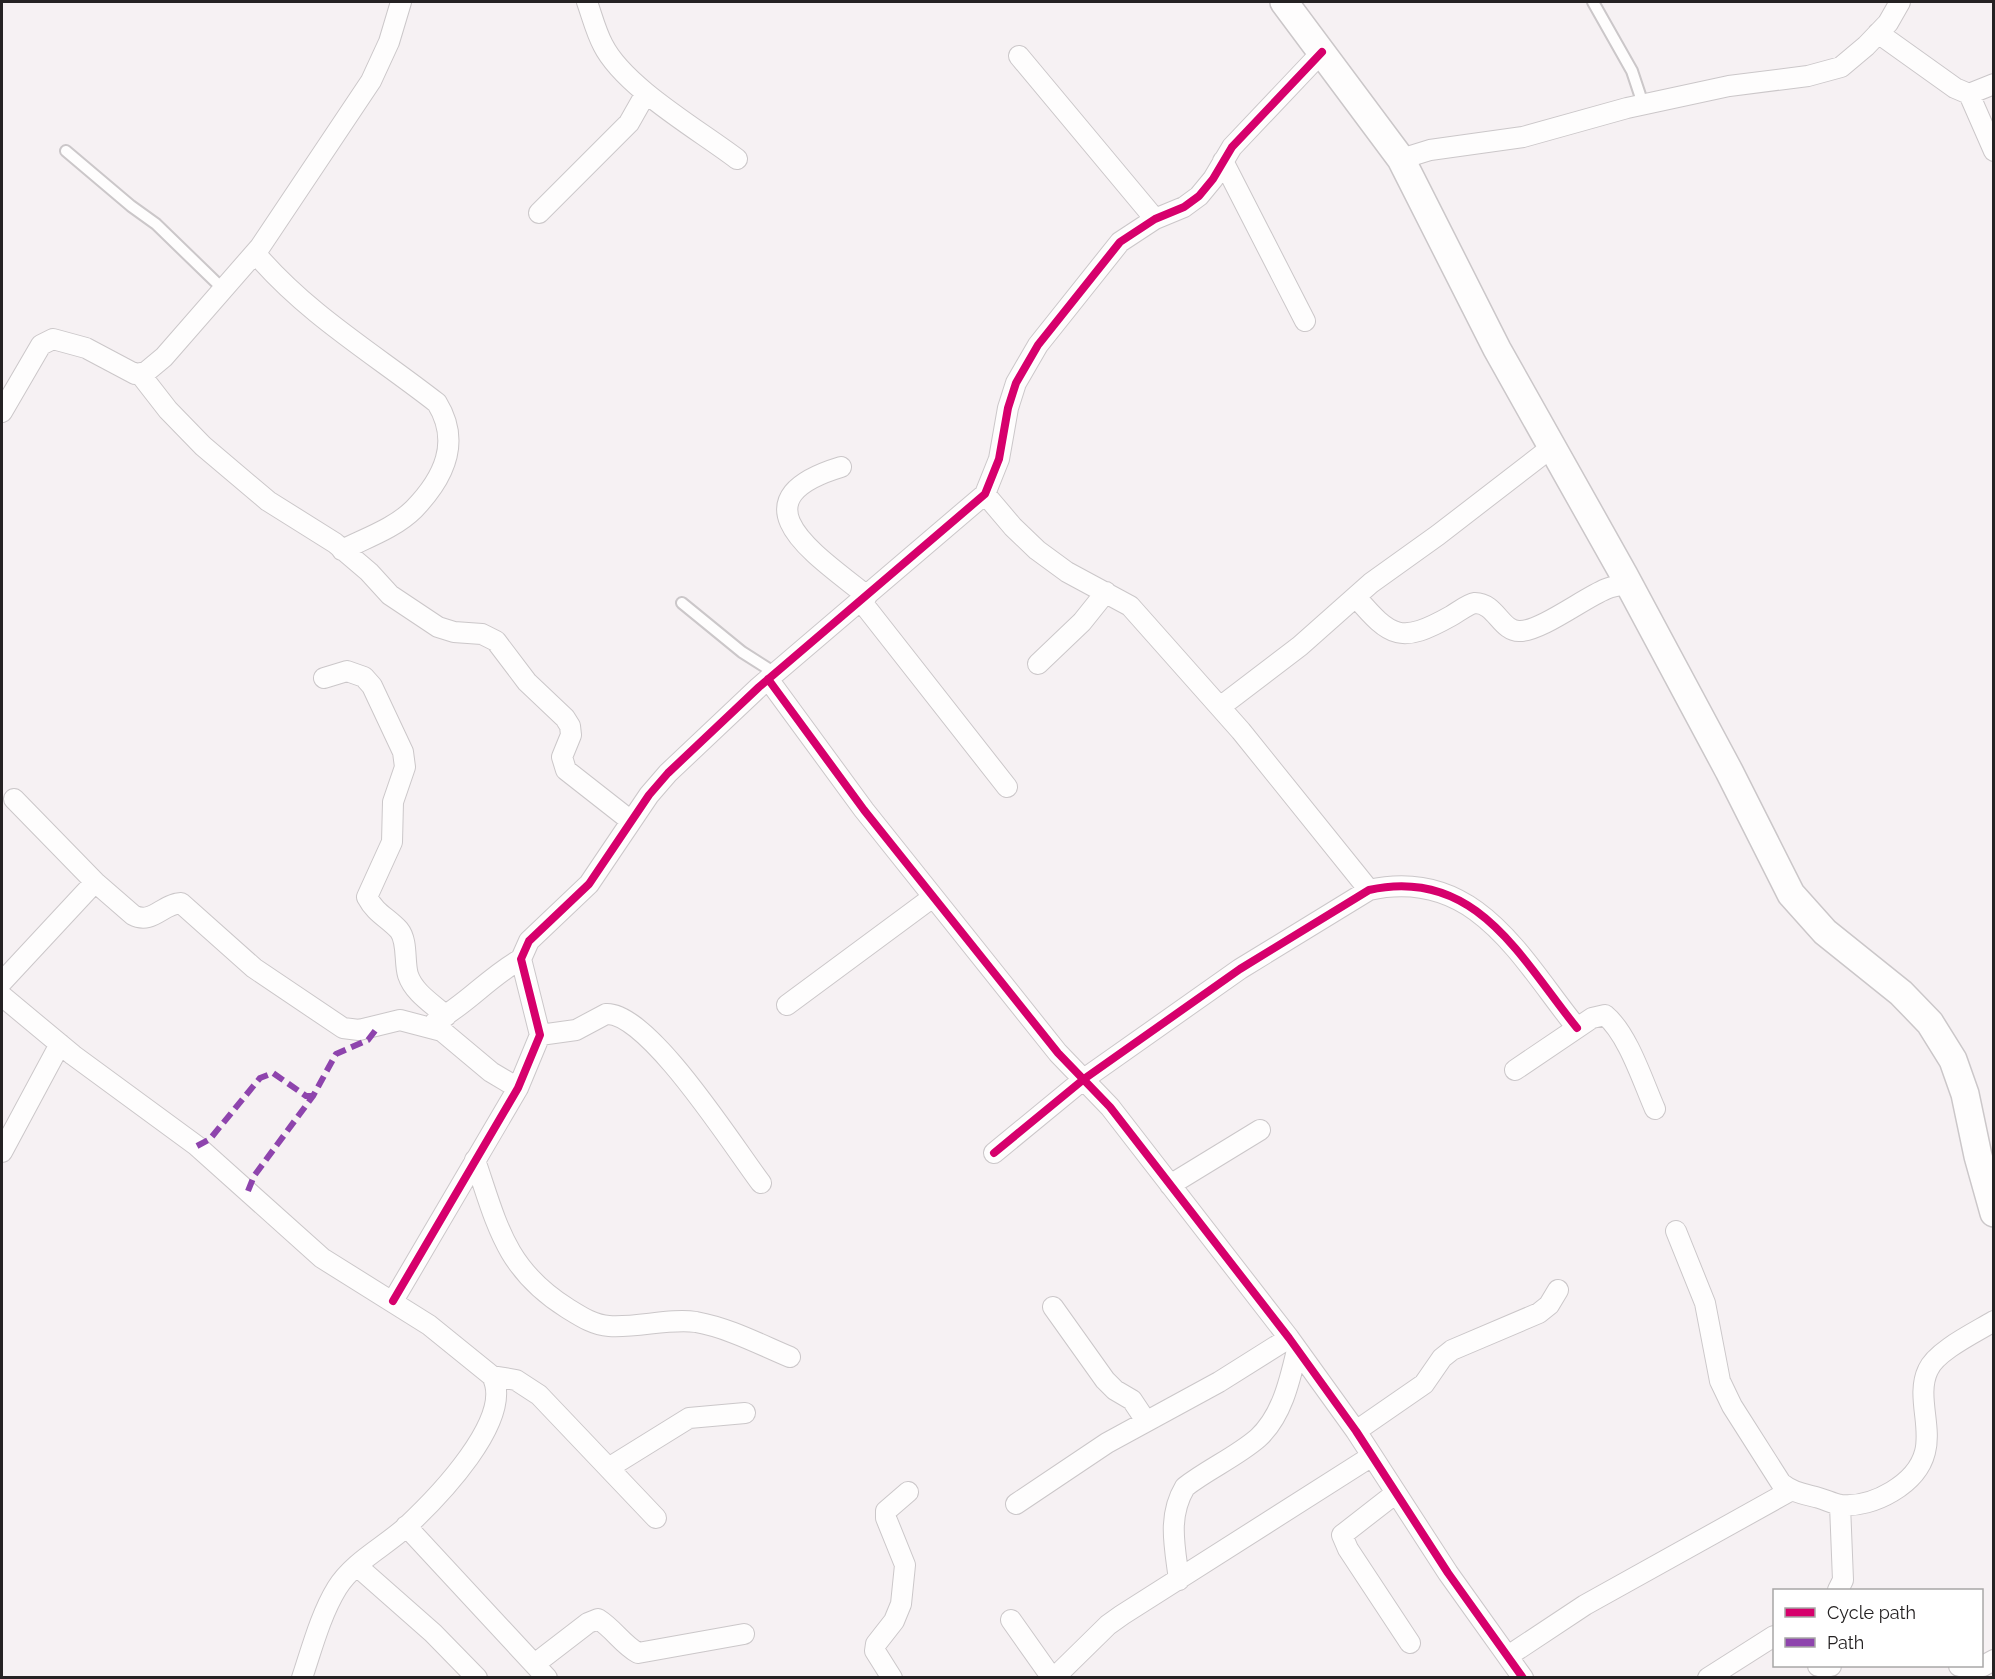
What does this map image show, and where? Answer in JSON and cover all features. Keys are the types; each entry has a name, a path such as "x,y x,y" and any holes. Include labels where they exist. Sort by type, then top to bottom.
{"main road":[{"path":"1284,2 1401,159 1497,349 1729,771 1791,894 1826,932 1916,1008 1930,1023 1953,1060 1965,1094 1978,1156 1994,1213"}],"street":[{"path":"2,412 41,345 53,339 86,348 135,374 140,374 164,357 255,253 371,81 389,42 401,2"},
{"path":"587,2 603,46 616,63 646,93 737,159"},
{"path":"1401,159 1430,150 1523,137 1643,104 1729,86 1808,76 1841,67 1878,33 1900,2"},
{"path":"1878,33 1955,88 1970,94 1994,84"},
{"path":"425,1026 446,1016 495,974 521,959 529,941 589,884 668,773 772,676 985,494 999,459 1008,408 1016,383 1026,363 1120,242 1155,219 1184,207 1198,196 1232,147 1322,52"},
{"path":"1019,56 1155,219"},
{"path":"539,213 629,123 646,93"},
{"path":"1970,94 1994,151"},
{"path":"1223,161 1305,321"},
{"path":"255,253 283,285 306,305 437,403 447,419 450,438 442,472 414,510 388,528 342,550"},
{"path":"140,374 168,410 203,447 268,501 304,522 342,550 369,572 390,595 438,627 454,632 482,634 496,640 527,682 565,718 571,735 562,757 566,770 632,821"},
{"path":"1220,707 1300,646 1371,583 1438,536 1552,447"},
{"path":"841,467 813,475 800,485 790,498 786,511 790,525 811,550 864,598 1008,787"},
{"path":"985,494 1013,527 1037,550 1067,572 1130,606 1220,707 1370,890"},
{"path":"1356,597 1389,632 1400,634 1439,622 1473,603 1484,604 1509,628 1520,631 1534,627 1607,588 1628,584"},
{"path":"1038,664 1082,622 1106,592"},
{"path":"324,678 347,671 364,677 372,686 403,752 405,767 393,802 392,842 367,897 380,916 399,930 403,938 408,977 415,988 446,1016"},
{"path":"772,676 864,810 1058,1053 1110,1107 1293,1344 1356,1431 1523,1677"},
{"path":"14,800 94,882 140,919 149,918 166,908 182,903 254,968 343,1028 359,1030 400,1020 442,1031 491,1072 518,1088"},
{"path":"2,982 94,882"},
{"path":"994,1153 1084,1079 1240,969 1370,890 1388,886 1439,891 1492,921 1577,1028"},
{"path":"787,1005 933,897"},
{"path":"393,1301 518,1088 540,1035 521,959"},
{"path":"2,996 60,1044 197,1146 322,1258 429,1324 492,1376 496,1384 497,1400 491,1419 473,1453 406,1526 357,1566 338,1587 302,1677"},
{"path":"540,1035 576,1030 606,1014 625,1019 642,1032 691,1085 761,1183"},
{"path":"1515,1070 1592,1018 1605,1015 1614,1022 1656,1110"},
{"path":"2,1152 60,1044"},
{"path":"1170,1185 1260,1130"},
{"path":"475,1160 497,1227 507,1249 522,1270 561,1303 590,1321 607,1326 693,1322 728,1330 790,1358"},
{"path":"1676,1231 1705,1303 1720,1381 1732,1406 1781,1483 1790,1491 1840,1504 1855,1504 1878,1498 1893,1490 1916,1471 1922,1463 1928,1439 1924,1390 1926,1372 1931,1363 1943,1353 1994,1321"},
{"path":"1356,1431 1424,1384 1442,1358 1452,1350 1539,1313 1549,1305 1558,1290"},
{"path":"1053,1307 1105,1380 1111,1387 1132,1400 1146,1420"},
{"path":"1016,1504 1107,1443 1146,1420 1293,1344"},
{"path":"1179,1580 1173,1528 1178,1500 1185,1487 1258,1438 1271,1422 1284,1396 1293,1344"},
{"path":"492,1376 516,1380 539,1395 610,1467 656,1518"},
{"path":"610,1467 688,1418 745,1413"},
{"path":"1011,1620 1053,1677 1108,1625 1372,1456"},
{"path":"1508,1656 1585,1605 1790,1491"},
{"path":"892,1677 875,1651 876,1644 894,1620 901,1604 905,1565 886,1518 886,1511 908,1492"},
{"path":"1396,1493 1342,1535 1343,1540 1410,1642"},
{"path":"1838,1589 1843,1580 1840,1504"},
{"path":"406,1526 542,1670 588,1623 598,1619 609,1626 625,1646 638,1653 744,1634"},
{"path":"357,1566 433,1633 477,1677"},
{"path":"1708,1677 1773,1638"}],"lane":[{"path":"1593,2 1632,71 1643,104"},
{"path":"66,151 156,224 223,289"},
{"path":"682,603 772,676"}],"marked path":[{"path":"248,1191 254,1176 313,1096 336,1054 368,1040 378,1027"},
{"path":"197,1146 210,1139 260,1078 273,1073 306,1096 313,1096"}],"cycle path":[{"path":"393,1301 518,1088 540,1035 521,959 529,941 589,884 649,795 668,773 759,687 985,494 999,459 1008,408 1016,383 1038,345 1120,242 1155,219 1184,207 1199,196 1213,179 1232,147 1322,52"},
{"path":"768,679 864,810 1058,1053 1110,1107 1289,1338 1356,1431 1448,1573 1523,1678"},
{"path":"994,1153 1084,1079 1240,969 1369,890 1406,886 1439,892 1467,905 1492,924 1515,948 1577,1028"}]}
